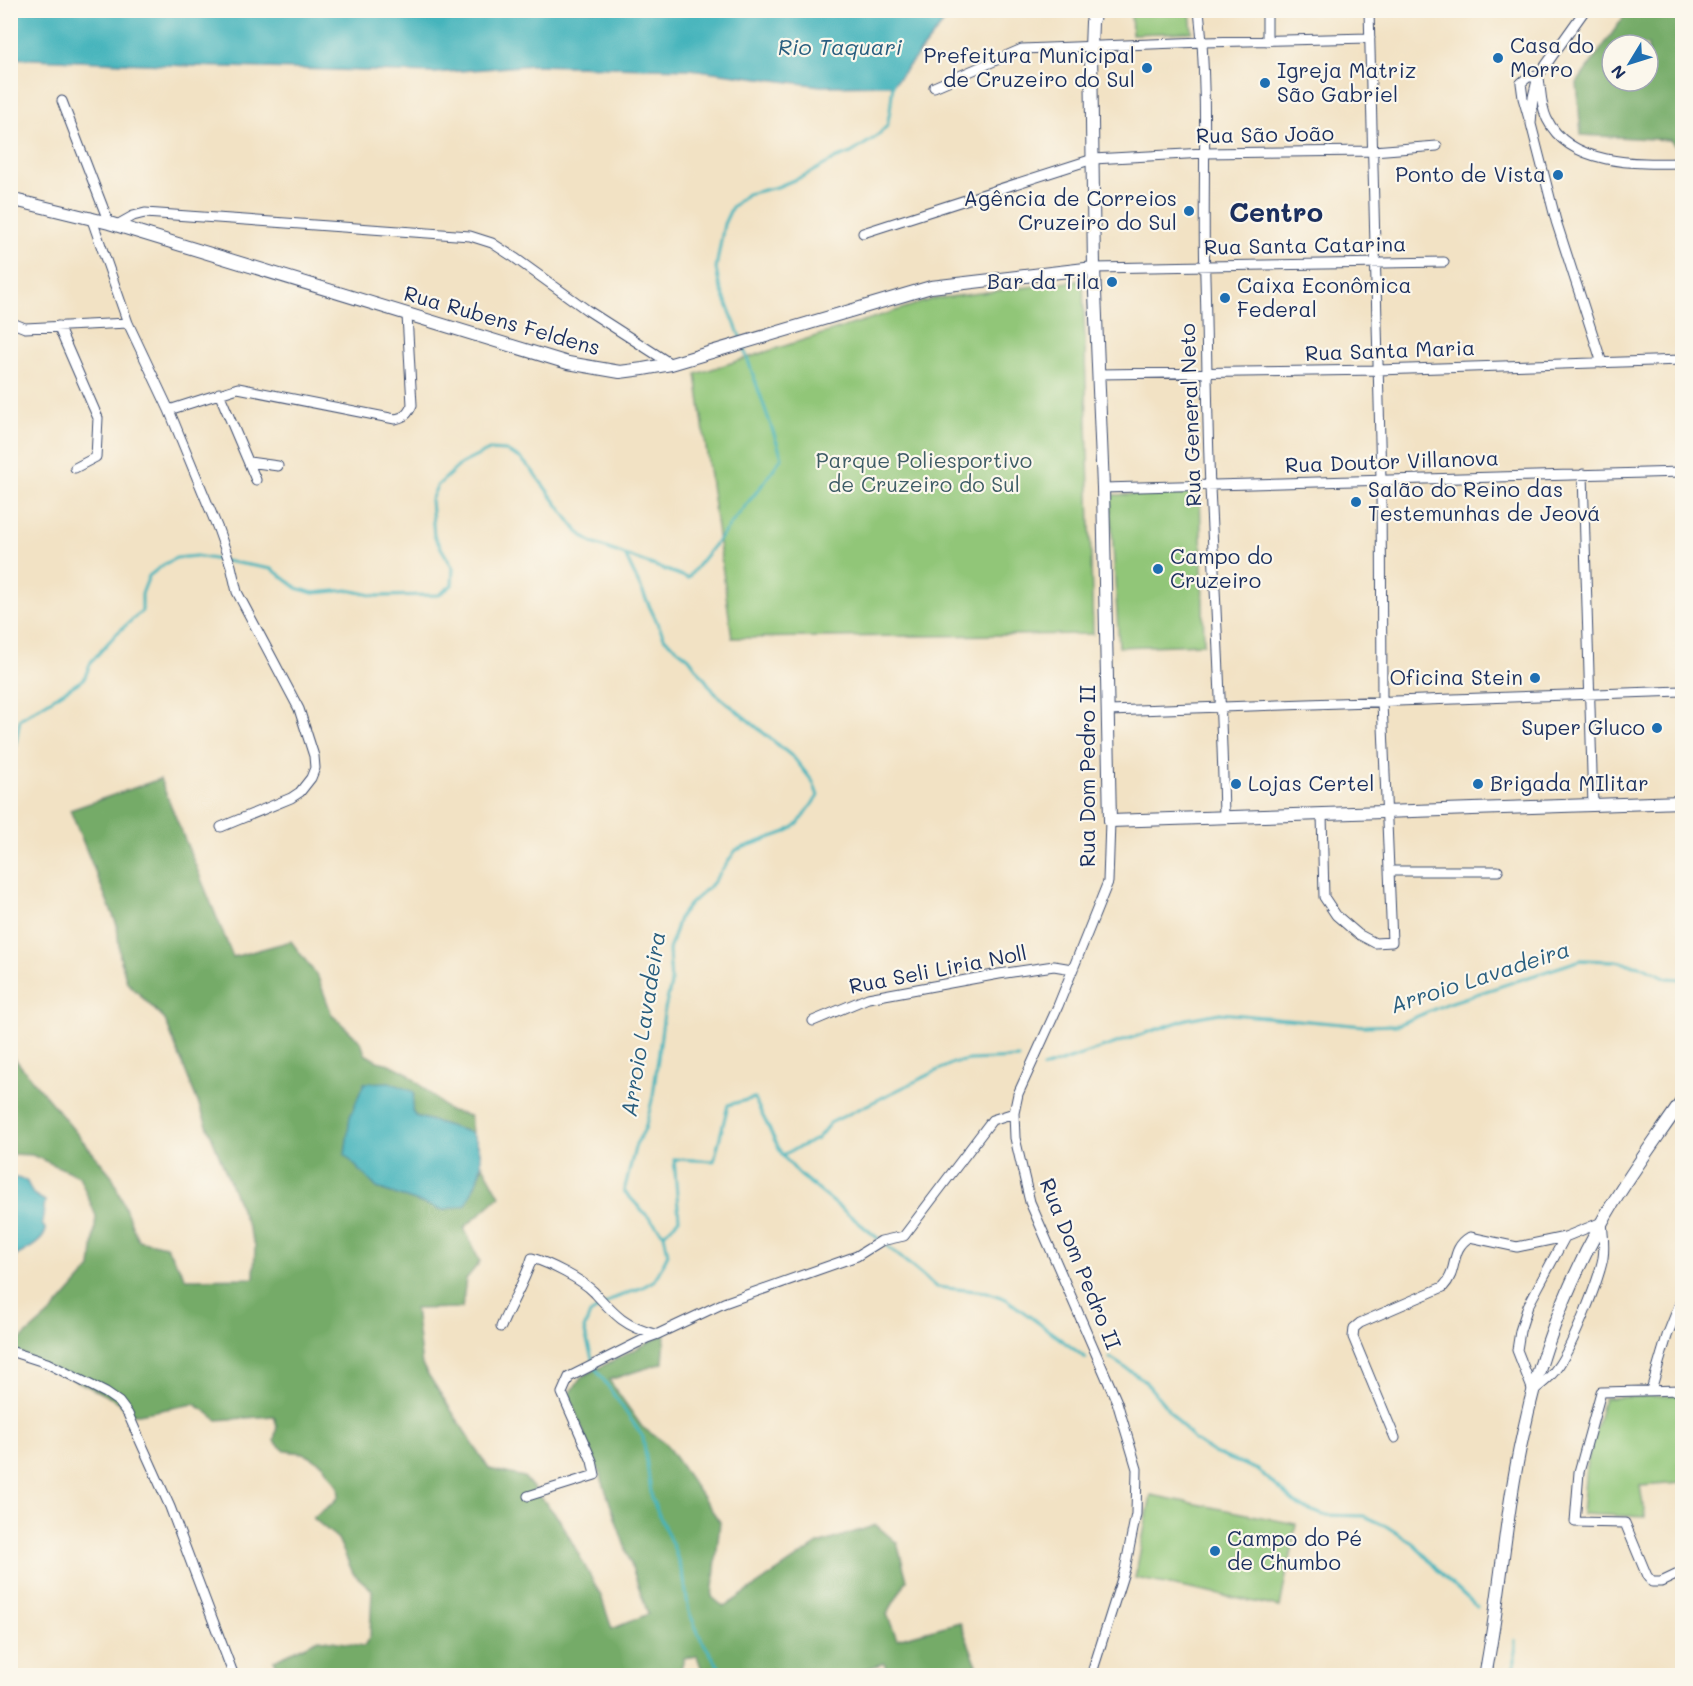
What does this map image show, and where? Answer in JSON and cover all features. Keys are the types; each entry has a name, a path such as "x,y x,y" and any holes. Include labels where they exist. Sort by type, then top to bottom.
{"main road":[{"name":"Rua Dom Pedro II","path":"1096,10 1092,22 1091,48 1094,268 1103,488 1110,821"},
{"name":"Rua Rubens Feldens","path":"10,199 113,224 568,363 620,372 671,364 931,287 1094,268"},
{"path":"1110,821 1683,802"},
{"path":"1485,1676 1513,1483 1533,1391 1564,1302 1602,1222 1683,1101"}],"street":[{"name":"Rua General Neto","path":"1199,10 1203,42 1204,265 1210,485 1222,708 1224,818"},
{"path":"1267,10 1267,41"},
{"path":"1322,814 1324,897 1336,915 1358,934 1375,943 1392,942 1382,702 1377,264 1369,10"},
{"path":"1585,10 1538,76 1547,121 1560,137 1588,155 1606,159 1683,164"},
{"path":"934,87 1022,50 1370,38"},
{"path":"1538,76 1527,77 1521,83 1526,112 1556,221 1602,363"},
{"path":"62,101 113,224 145,213 470,236 492,243 587,310 671,364"},
{"name":"Rua São João","path":"863,233 1093,159 1205,153 1373,152 1437,146"},
{"path":"91,218 128,323 169,410 231,566 237,592 299,708 315,756 315,768 311,778 300,792 291,798 221,827"},
{"name":"Rua Santa Catarina","path":"1094,268 1444,262"},
{"path":"169,410 237,388 395,419 403,418 408,414 412,405 407,315"},
{"path":"10,322 25,328 128,323"},
{"path":"58,326 98,418 96,457 75,468"},
{"name":"Rua Santa Maria","path":"1099,374 1378,370 1683,360"},
{"path":"219,393 256,480"},
{"path":"249,462 278,466"},
{"name":"Rua Doutor Villanova","path":"1103,488 1683,472"},
{"path":"1583,474 1593,806"},
{"path":"1109,711 1683,691"},
{"name":"Rua Dom Pedro II","path":"1091,1676 1125,1569 1136,1514 1137,1469 1117,1402 1030,1202 1014,1138 1014,1113 1018,1094 1059,1006 1108,882 1110,821"},
{"path":"1390,871 1497,871"},
{"name":"Rua Seli Liria Noll","path":"813,1021 868,998 1010,972 1054,966 1072,969"},
{"path":"528,1496 595,1475 592,1461 562,1393 569,1377 724,1303 857,1256 881,1241 904,1236 992,1120 1014,1113"},
{"path":"1395,1438 1353,1337 1354,1328 1360,1323 1443,1287 1451,1276 1458,1247 1470,1237 1517,1246 1565,1237 1602,1222 1604,1256 1579,1323 1561,1363 1547,1380 1533,1391 1517,1350 1520,1331 1534,1293 1565,1237"},
{"path":"501,1327 532,1258 548,1263 592,1291 604,1305 637,1330 658,1334"},
{"path":"1651,1390 1667,1336 1683,1298"},
{"path":"10,1351 47,1363 106,1393 119,1402 128,1414 170,1508 234,1676"},
{"path":"1683,1389 1601,1392 1579,1472 1575,1522 1624,1523 1647,1576 1652,1582 1662,1582 1683,1572"}],"green space":[{"path":"1131,11 1190,11 1192,32 1132,34"},
{"path":"1628,11 1682,11 1682,154 1670,140 1581,135 1577,83 1600,51 1600,93 1660,93 1660,33 1612,33"},
{"name":"Parque Poliesportivo de Cruzeiro do Sul","path":"1083,280 1093,634 732,638 696,374 933,299"},
{"name":"Campo do Cruzeiro","path":"1200,493 1204,644 1119,647 1110,495"},
{"path":"160,779 233,957 291,941 318,977 332,1015 361,1042 365,1054 406,1072 448,1110 470,1116 472,1133 415,1116 412,1110 414,1092 377,1188 442,1210 474,1187 483,1165 500,1196 464,1228 480,1262 466,1279 462,1308 415,1309 422,1365 489,1469 524,1477 560,1520 601,1596 612,1629 648,1614 600,1474 569,1395 581,1377 665,1334 663,1363 609,1380 642,1427 665,1443 720,1522 712,1597 724,1607 818,1544 876,1525 897,1543 907,1580 887,1614 897,1639 960,1622 981,1675 889,1675 884,1663 849,1675 704,1675 697,1656 684,1658 679,1676 281,1675 274,1660 319,1639 364,1646 370,1636 372,1590 353,1573 338,1539 313,1518 339,1496 338,1486 323,1464 303,1453 285,1451 274,1441 277,1426 274,1416 217,1420 194,1404 128,1414 119,1402 11,1348 53,1311 91,1268 96,1216 79,1176 32,1155 11,1154 10,1053 112,1176 138,1240 166,1246 186,1279 254,1278 255,1245 165,1020 127,982 120,957 117,925 70,810"},
{"path":"1682,1395 1682,1483 1640,1486 1645,1517 1582,1514 1586,1467 1604,1398"},
{"name":"Campo do Pé de Chumbo","path":"1151,1495 1296,1524 1280,1607 1135,1578"}],"water":[{"name":"Rio Taquari","path":"11,10 971,11 946,20 893,85 821,86 690,69 532,65 435,73 11,58"},
{"path":"389,1082 414,1092 412,1110 415,1116 472,1133 481,1161 478,1178 466,1205 442,1210 377,1188 345,1155 350,1117 364,1083"},
{"path":"11,1177 26,1180 33,1194 45,1201 42,1224 46,1230 37,1243 11,1259"}],"waterway":[{"path":"741,339 719,284 716,268 724,224 732,207 747,194 777,187 806,175 851,153 876,137 887,126 893,84"},
{"path":"10,748 15,748 20,719 84,679 91,662 116,634 142,611 142,594 149,576 176,558 196,556 272,569 297,588 313,593 348,590 376,596 439,595 452,585 453,568 434,536 431,500 437,486 461,464 489,450 506,451 520,458 531,469 578,532 592,543 688,578 782,457 743,346"},
{"name":"Arroio Lavadeira","path":"626,557 665,639 689,658 715,693 794,758 813,782 818,796 798,824 786,832 736,850 713,883 690,904 679,918 669,950 671,984 664,1013 653,1096 645,1129 636,1144 624,1191 664,1234 679,1219 674,1159 714,1161 728,1105 754,1098 782,1155 800,1175 880,1240"},
{"name":"Arroio Lavadeira","path":"1043,1068 1187,1019 1220,1013 1364,1026 1397,1025 1446,1004 1581,960 1615,961 1644,967 1667,978 1682,979"},
{"name":"Arroio Lavadeira","path":"782,1155 817,1139 830,1123 953,1063 1019,1058"},
{"path":"664,1234 668,1254 655,1280 615,1298 590,1314 584,1329 594,1366 643,1437 652,1499 675,1551 684,1580 689,1612 701,1639 725,1676"},
{"path":"885,1244 936,1287 987,1292 1006,1299 1086,1358"},
{"path":"1110,1358 1143,1379 1194,1440 1214,1453 1258,1470 1299,1506 1323,1515 1364,1516 1386,1526 1414,1544 1443,1576 1477,1607"},
{"path":"1515,1640 1515,1676"}],"place":[{"name":"Casa do Morro","path":"1498,58"},
{"name":"Prefeitura Municipal de Cruzeiro do Sul","path":"1147,68"},
{"name":"Igreja Matriz São Gabriel","path":"1265,83"},
{"name":"Ponto de Vista","path":"1558,175"},
{"name":"Agência de Correios Cruzeiro do Sul","path":"1189,211"},
{"name":"Bar da Tila","path":"1112,282"},
{"name":"Caixa Econômica Federal","path":"1225,298"},
{"name":"Salão do Reino das Testemunhas de Jeová","path":"1356,502"},
{"name":"Campo do Cruzeiro","path":"1158,569"},
{"name":"Oficina Stein","path":"1535,678"},
{"name":"Super Gluco","path":"1657,728"},
{"name":"Lojas Certel","path":"1236,784"},
{"name":"Brigada MIlitar","path":"1478,784"},
{"name":"Campo do Pé de Chumbo","path":"1215,1551"}],"district":[{"name":"Centro","path":"1276,213"}]}
